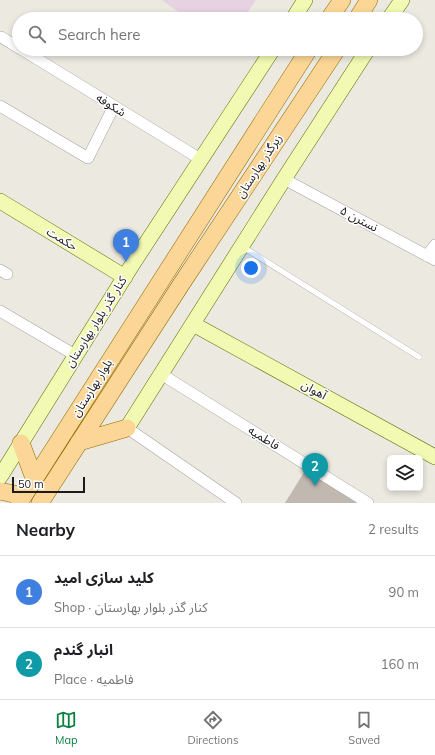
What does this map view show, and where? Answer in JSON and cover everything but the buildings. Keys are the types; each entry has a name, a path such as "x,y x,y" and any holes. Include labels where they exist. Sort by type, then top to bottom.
{"main road":[{"path":"297,12 305,0"},
{"path":"334,12 342,0"},
{"path":"361,12 369,0"},
{"path":"394,12 402,0"},
{"name":"کنار گذر بلوار بهارستان","path":"0,477 125,277 269,56"},
{"name":"زیرگذر بهارستان","path":"165,272 304,56"},
{"name":"زیرگذر بهارستان","path":"182,283 332,56"},
{"path":"79,442 126,428 363,56"},
{"name":"حکمت","path":"0,201 125,277"},
{"name":"بلوار بهارستان","path":"21,499 165,272"},
{"name":"بلوار بهارستان","path":"40,503 182,283"},
{"name":"آهوان","path":"193,324 435,457"},
{"path":"21,443 34,478"},
{"path":"0,491 21,499"}],"street":[{"name":"شکوفه","path":"1,37 12,43"},
{"name":"شکوفه","path":"33,56 202,160"},
{"path":"0,106 88,158 114,106"},
{"name":"نسترن ۵","path":"284,179 431,258"},
{"path":"431,258 435,245"},
{"path":"0,311 75,356"},
{"name":"فاطمیه","path":"161,374 368,503"},
{"path":"126,428 236,503"}],"lane":[{"path":"242,246 419,357"}],"shaded area":[{"path":"162,0 256,0 248,12 178,12"}],"place":[{"name":"کلید سازی امید","path":"126,262"},
{"name":"انبار گندم","path":"315,486"}]}
